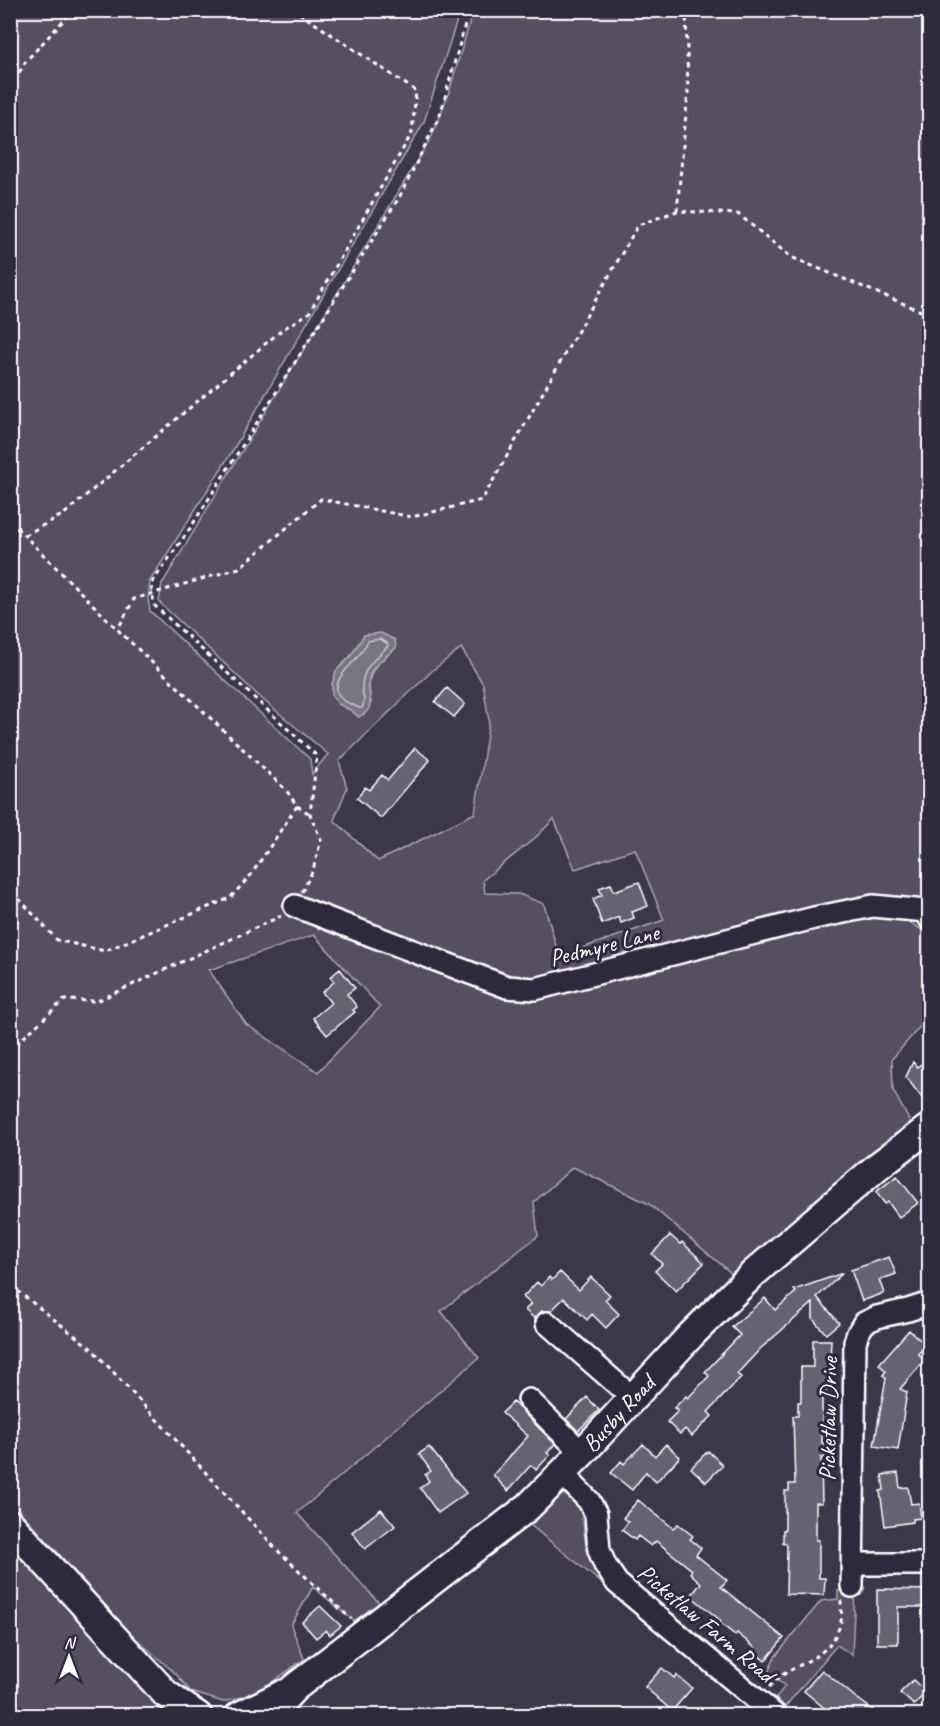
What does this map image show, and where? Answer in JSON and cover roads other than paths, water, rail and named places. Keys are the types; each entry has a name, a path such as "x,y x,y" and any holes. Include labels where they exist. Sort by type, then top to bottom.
{"main road":[{"name":"Busby Road","path":"268,1716 294,1688 528,1507 582,1454 754,1273 878,1166 928,1133"},
{"path":"10,1524 172,1705 198,1716"},
{"name":"Busby Road","path":"239,1716 294,1688"}],"street":[{"name":"Pedmyre Lane","path":"295,906 507,987 535,989 814,918 873,906 926,911 930,919"},
{"name":"Picketlaw Drive","path":"852,1586 855,1342 864,1323 877,1317 930,1303"},
{"path":"547,1323 633,1398"},
{"path":"529,1400 582,1454"},
{"name":"Picketlaw Farm Road","path":"562,1473 589,1501 596,1514 599,1550 605,1565 617,1583 776,1716"},
{"path":"853,1564 930,1564"}],"water":[{"path":"381,633 395,640 396,648 374,667 369,681 369,709 359,717 338,704 332,695 332,684 336,671 350,657 364,635"}]}
